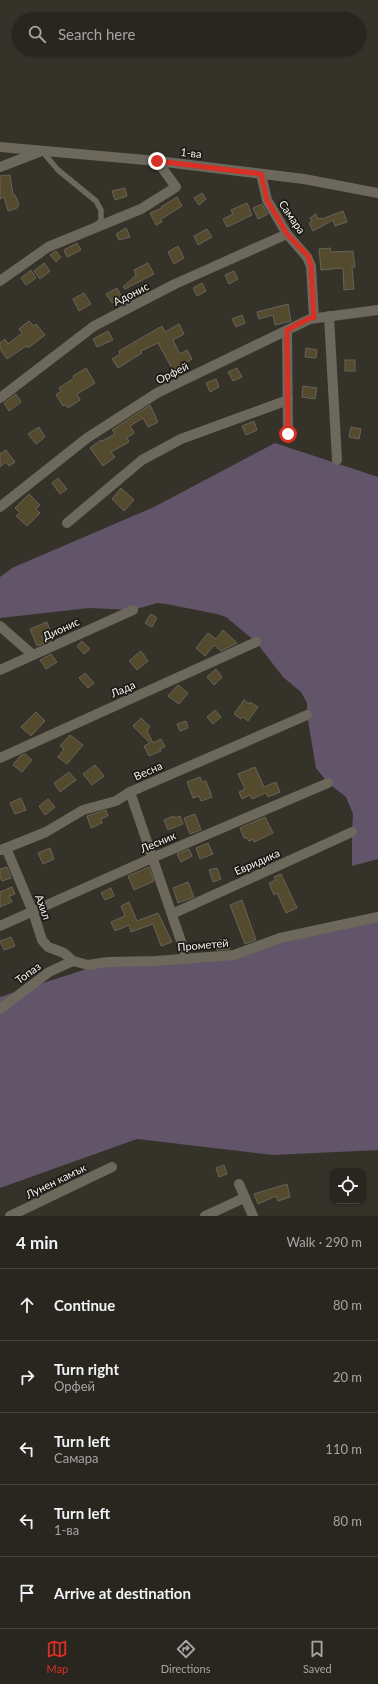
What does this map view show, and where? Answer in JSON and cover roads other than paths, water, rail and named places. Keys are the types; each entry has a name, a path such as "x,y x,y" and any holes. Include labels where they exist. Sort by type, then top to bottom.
{"street":[{"name":"1-ва","path":"0,147 157,161 304,179 378,193"},
{"path":"0,167 42,151"},
{"path":"0,280 48,247 141,209 176,187 157,161"},
{"name":"Самара","path":"261,174 267,200 287,234 308,256 311,266 314,318"},
{"name":"Адонис","path":"0,398 94,326 175,284 287,234"},
{"name":"Орфей","path":"0,506 87,438 157,393 310,318 378,310"},
{"path":"329,316 338,460"},
{"path":"287,330 288,434"},
{"path":"67,523 142,460 174,442 288,400"},
{"name":"Дионис","path":"0,670 132,610"},
{"path":"0,626 33,655"},
{"name":"Лада","path":"0,758 256,642"},
{"name":"Весна","path":"3,849 46,832 83,810 116,801 130,792 307,714"},
{"name":"Лесник","path":"0,926 152,858 328,783"},
{"path":"130,792 187,959"},
{"name":"Евридика","path":"172,914 352,832"},
{"name":"Ахил","path":"3,849 33,912 42,940 48,947 64,953 73,961"},
{"name":"Прометей","path":"73,961 88,965 108,962 156,961 234,955 280,938 378,917"},
{"name":"Топаз","path":"0,1009 48,972 73,961"},
{"name":"Лунен камък","path":"10,1216 112,1167"},
{"path":"239,1184 253,1216"},
{"path":"205,1216 244,1198"}],"lane":[{"path":"42,151 58,170 96,201 101,210 101,221 89,231"}]}
